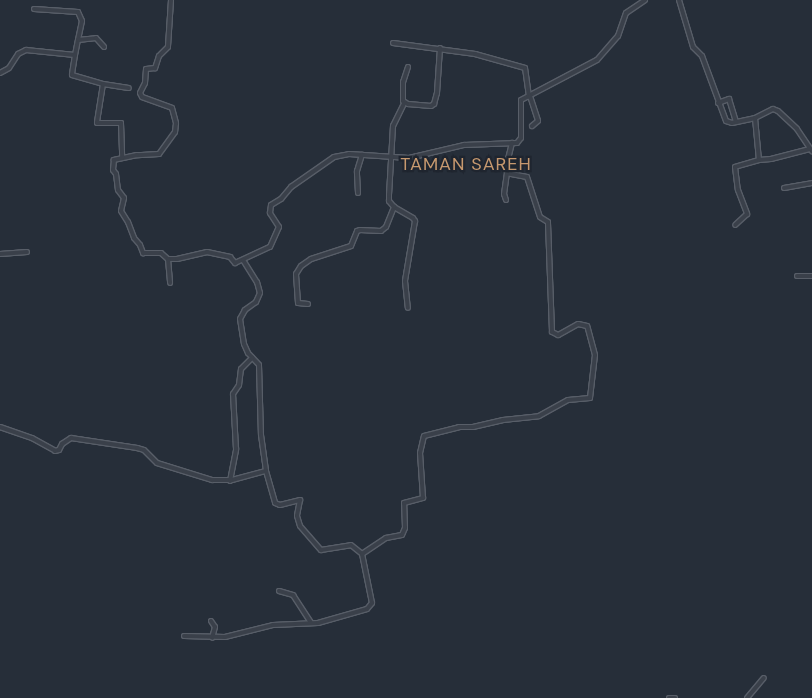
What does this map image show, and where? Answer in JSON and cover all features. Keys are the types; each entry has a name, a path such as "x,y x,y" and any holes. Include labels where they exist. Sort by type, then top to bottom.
{"street":[{"path":"171,0 169,45 159,56 155,68 146,70 145,83 140,94 172,108 176,123 175,132 159,154 114,160 113,168 116,174 118,189 124,198 122,213 143,253 161,253 168,259 182,259 207,252 230,257 234,262 264,250 274,242 279,227 270,208 287,190 334,157 362,155 422,157 464,145 517,143 521,139 520,102 597,60 618,36 626,14 645,0"},
{"path":"679,0 693,47 702,56 726,121 736,122 755,118 773,109 778,111 797,130 811,150 759,160 736,167 738,190 746,214 735,225"},
{"path":"34,8 78,12 82,21 72,75 103,84 129,88"},
{"path":"78,40 96,38 104,47"},
{"path":"394,43 475,54 524,68 538,121 532,126"},
{"path":"404,103 426,106 434,104 437,93 440,48"},
{"path":"0,73 10,68 18,54 26,50 75,55"},
{"path":"408,67 403,82 404,103 394,126 389,200 394,207 415,221 405,281 408,308"},
{"path":"103,84 97,122 121,123 122,158"},
{"path":"718,103 729,99 736,122"},
{"path":"755,118 759,160"},
{"path":"506,200 504,194 506,168 512,143"},
{"path":"358,193 357,171 362,155"},
{"path":"362,554 386,538 402,535 405,528 404,503 423,498 420,453 424,436 459,427 473,427 502,420 539,416 568,400 588,399 591,397 596,355 587,326 578,324 558,335 552,332 548,222 540,217 527,177 507,173"},
{"path":"784,188 812,182"},
{"path":"308,304 298,303 297,269 311,259 351,246 357,231 384,230 394,207"},
{"path":"0,254 28,252"},
{"path":"168,259 170,283"},
{"path":"184,636 212,638 253,632 273,625 311,623 368,609 372,605 362,554 351,545 321,550 300,526 297,516 300,500 280,505 275,503 271,495 261,435 259,365 252,358 244,344 240,319 245,310 256,302 260,293 257,282 242,260"},
{"path":"797,276 812,276"},
{"path":"230,480 236,448 233,394 239,385 241,369 252,358"},
{"path":"0,427 32,438 56,451 71,438 137,448 144,450 157,463 212,480 230,480 266,471"},
{"path":"279,591 293,595 311,623"},
{"path":"211,621 215,627 212,638"},
{"path":"747,698 764,678"},
{"path":"669,698 675,698"}],"district":[{"name":"TAMAN SAREH","path":"466,164"}]}
